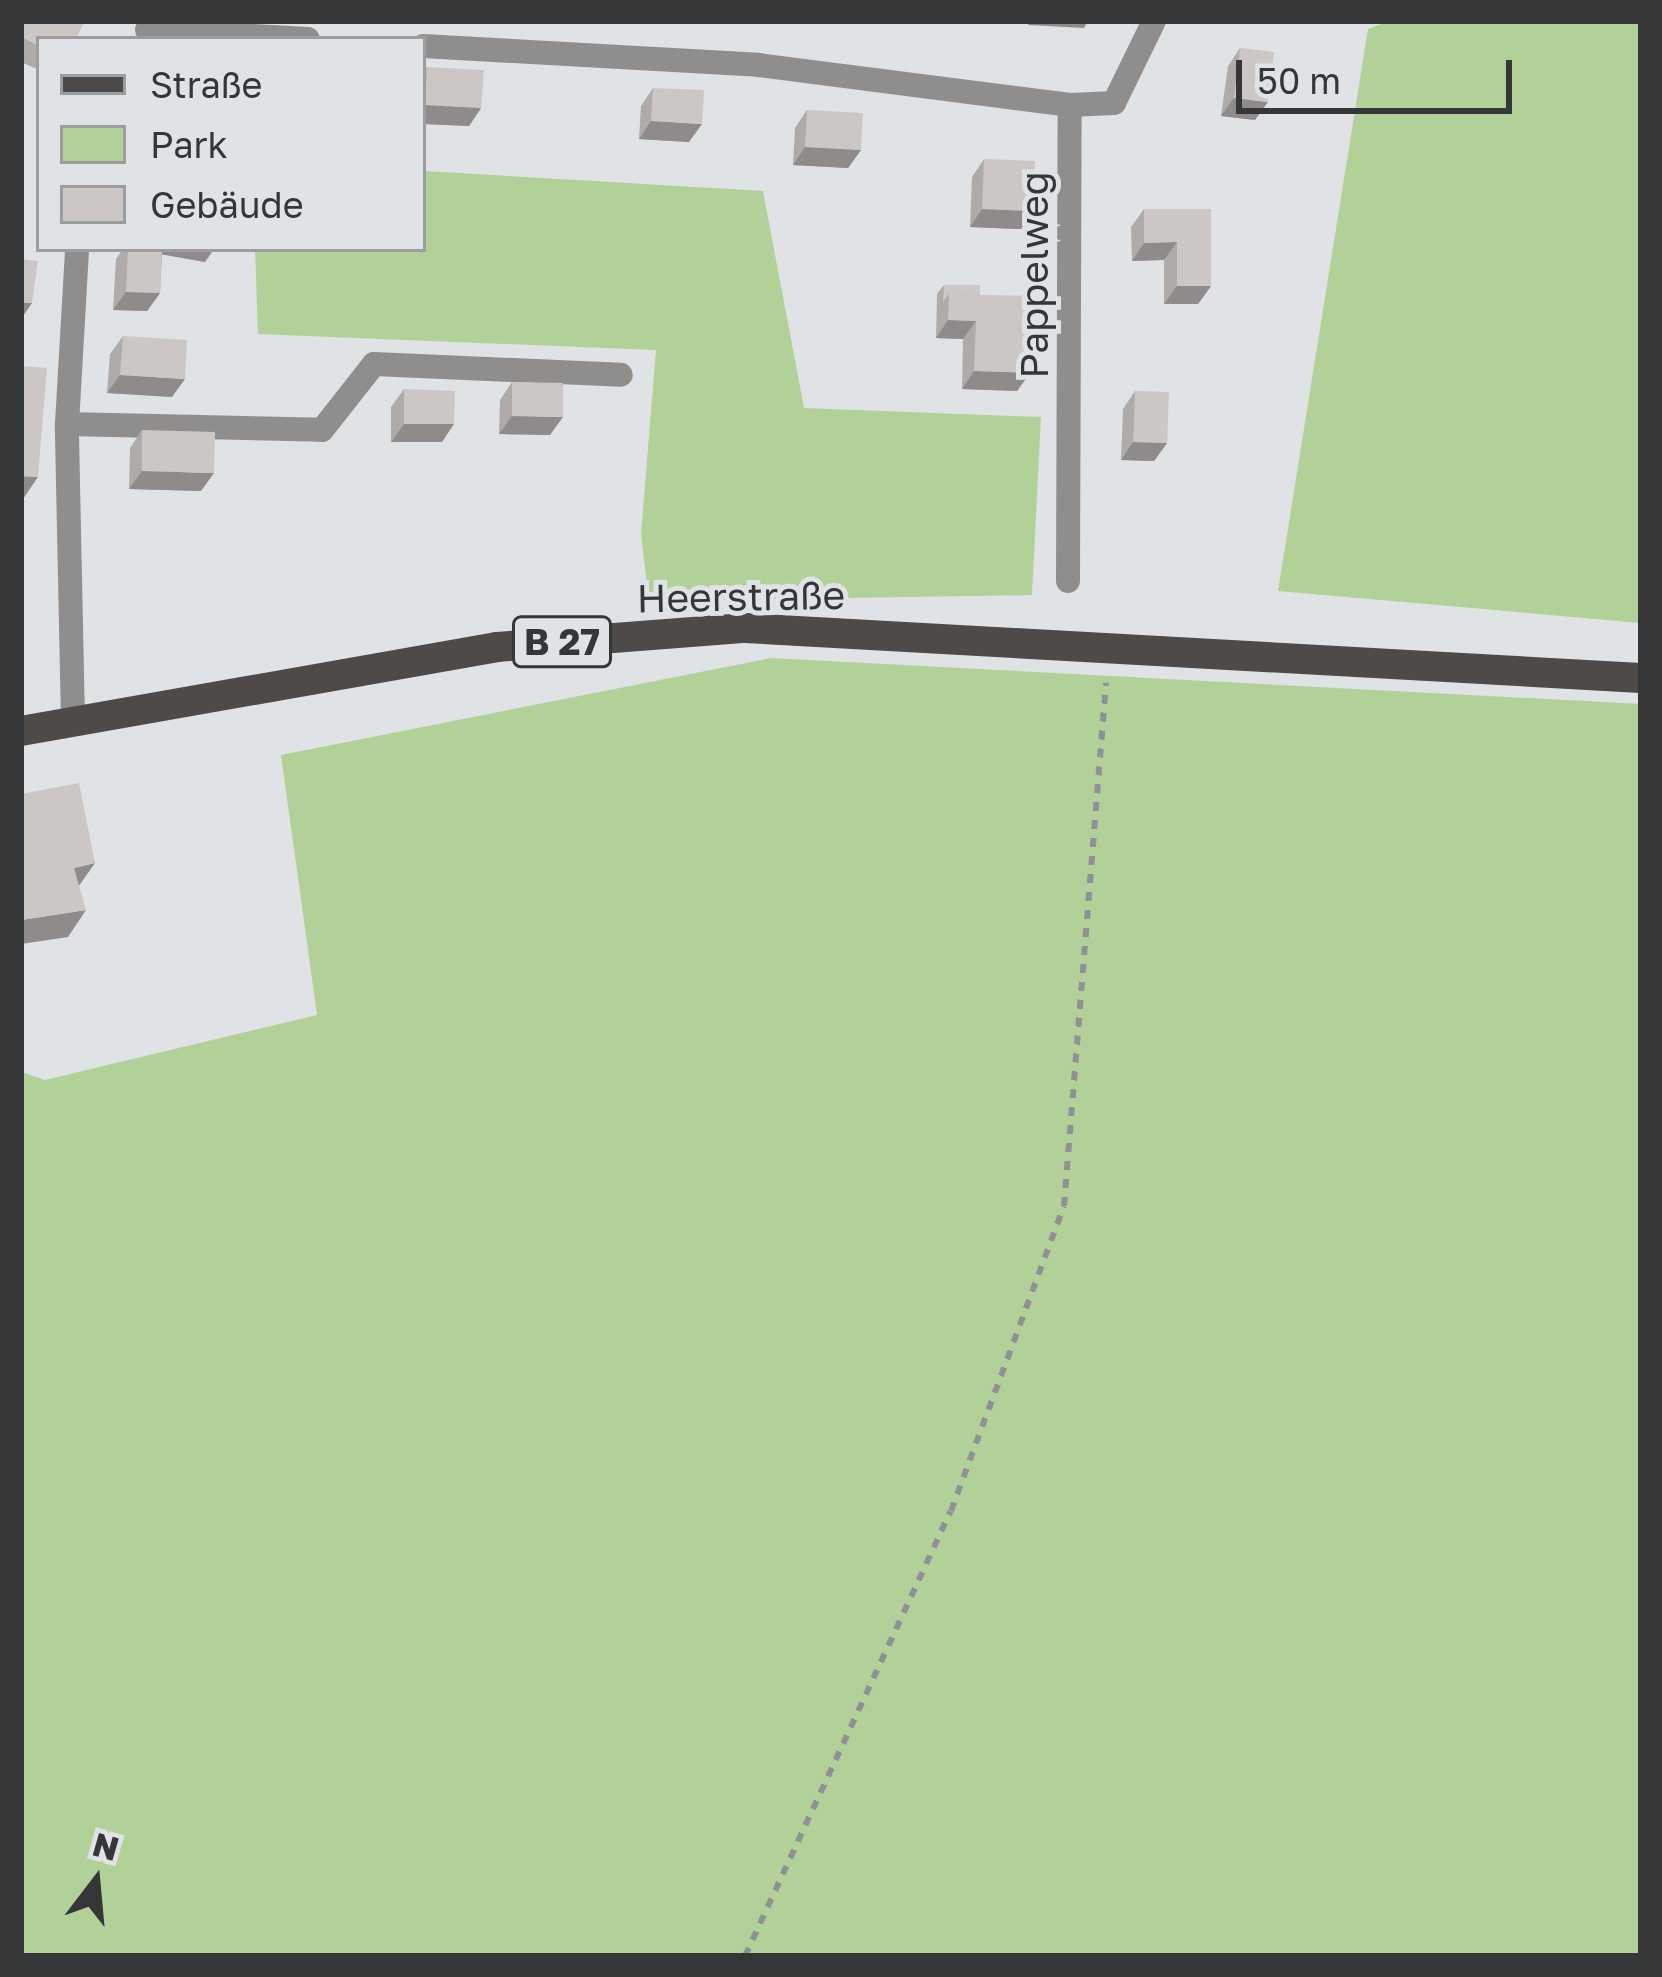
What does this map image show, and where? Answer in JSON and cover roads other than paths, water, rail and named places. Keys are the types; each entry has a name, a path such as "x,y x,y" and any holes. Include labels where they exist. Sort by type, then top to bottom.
{"main road":[{"name":"Heerstraße","path":"21,731 497,647 745,628 1110,643 1641,678"}],"street":[{"path":"426,46 758,65 1070,105 1114,103 1154,21"},
{"path":"146,30 254,36"},
{"name":"Pappelweg","path":"1068,581 1070,105"},
{"path":"73,721 67,424 77,252"},
{"path":"67,424 322,430 374,364 621,375"}]}
